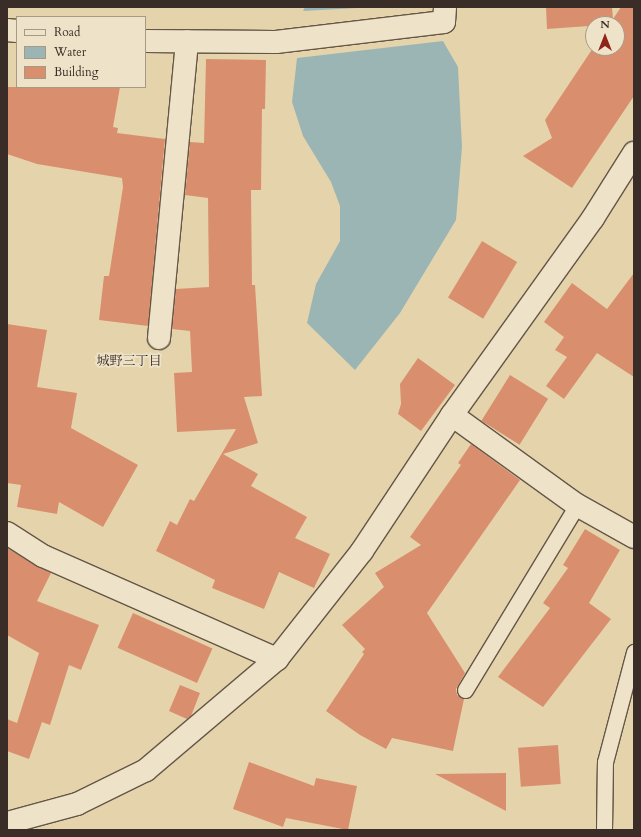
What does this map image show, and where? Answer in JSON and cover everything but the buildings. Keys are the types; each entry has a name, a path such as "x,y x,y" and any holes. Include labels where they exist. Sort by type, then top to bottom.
{"street":[{"path":"146,41 276,42 444,22 445,7"},
{"path":"159,338 187,42"},
{"path":"7,823 77,804 146,770 277,659 362,552 452,415 593,218 634,153"},
{"path":"452,415 577,505 634,537"},
{"path":"7,533 44,556 277,659"}],"lane":[{"path":"465,690 577,505"},
{"path":"604,830 605,762 634,652"}],"water":[{"path":"305,7 376,7 303,11"},
{"path":"443,41 458,67 462,147 456,220 400,313 355,370 307,323 316,284 340,241 340,206 331,182 303,136 292,102 297,58"}],"district":[{"name":"城野三丁目","path":"129,361"}]}
